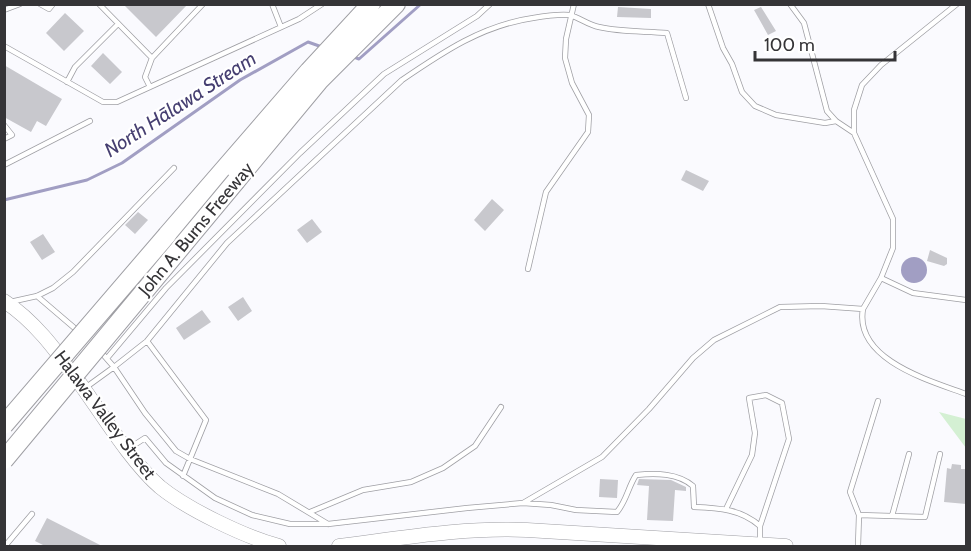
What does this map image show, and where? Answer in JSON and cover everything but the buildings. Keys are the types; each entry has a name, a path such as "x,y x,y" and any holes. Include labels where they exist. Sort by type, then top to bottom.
{"highway":[{"name":"John A. Burns Freeway","path":"4,425 309,71 371,4"},
{"name":"John A. Burns Freeway","path":"4,460 319,81 396,4"}],"street":[{"name":"Halawa Valley Street","path":"6,302 21,313 50,342 149,476 171,496 245,534 279,546"},
{"path":"339,546 447,532 490,529 786,546"}],"lane":[{"path":"4,10 20,4"},
{"path":"40,4 49,9 53,4"},
{"path":"99,4 152,57"},
{"path":"150,87 145,77 152,57 203,4"},
{"path":"272,4 281,27"},
{"path":"4,46 109,103 117,102 299,19 322,4"},
{"path":"108,357 166,288 300,153 384,74 477,16 490,4"},
{"path":"528,269 546,192 588,132 589,115 572,83 565,58 566,39 574,4"},
{"path":"708,4 723,48 732,64 742,92 756,106 776,115 825,123 836,122"},
{"path":"790,4 804,23 827,111 836,122 854,133"},
{"path":"957,4 881,65 862,85 854,110 854,133 892,219 893,248 881,278 863,309 861,321 870,339 882,355 897,367 966,394"},
{"path":"84,389 147,341 226,243 402,80 478,33 510,21 550,15 571,15 585,23 600,27 667,33 686,98"},
{"path":"67,82 75,67 118,24"},
{"path":"4,165 90,121"},
{"path":"4,125 12,135 4,140"},
{"path":"6,302 37,296 53,288 73,272 174,168"},
{"path":"881,278 913,293 966,300"},
{"path":"37,296 108,357 145,413 176,451 190,459 278,494 328,524"},
{"path":"523,503 602,457 649,409 693,358 714,340 780,307 821,306 863,309"},
{"path":"147,341 206,420 183,476"},
{"path":"726,509 752,455 755,434 749,398 766,394 782,403 789,440 760,526 760,544"},
{"path":"858,546 859,515 850,492 878,401"},
{"path":"310,512 363,490 411,482 443,468 475,446 501,407"},
{"path":"128,449 145,438 166,463 215,498 252,515 290,524 328,524 523,503 576,510 617,512 626,502 630,483 636,475 649,474 683,478 693,486 694,507 726,509 751,518 760,526"},
{"path":"892,516 909,454"},
{"path":"859,515 926,518 940,454"},
{"path":"5,546 32,514"}],"green space":[{"path":"939,412 966,419 966,448"}],"shaded area":[{"path":"914,257 923,261 927,270 923,279 914,283 905,279 901,270 905,261"}],"waterway":[{"name":"North Hālawa Stream","path":"354,57 359,59 421,4"},
{"name":"North Hālawa Stream","path":"4,200 87,180 122,163 240,80 308,42 322,47"}]}
